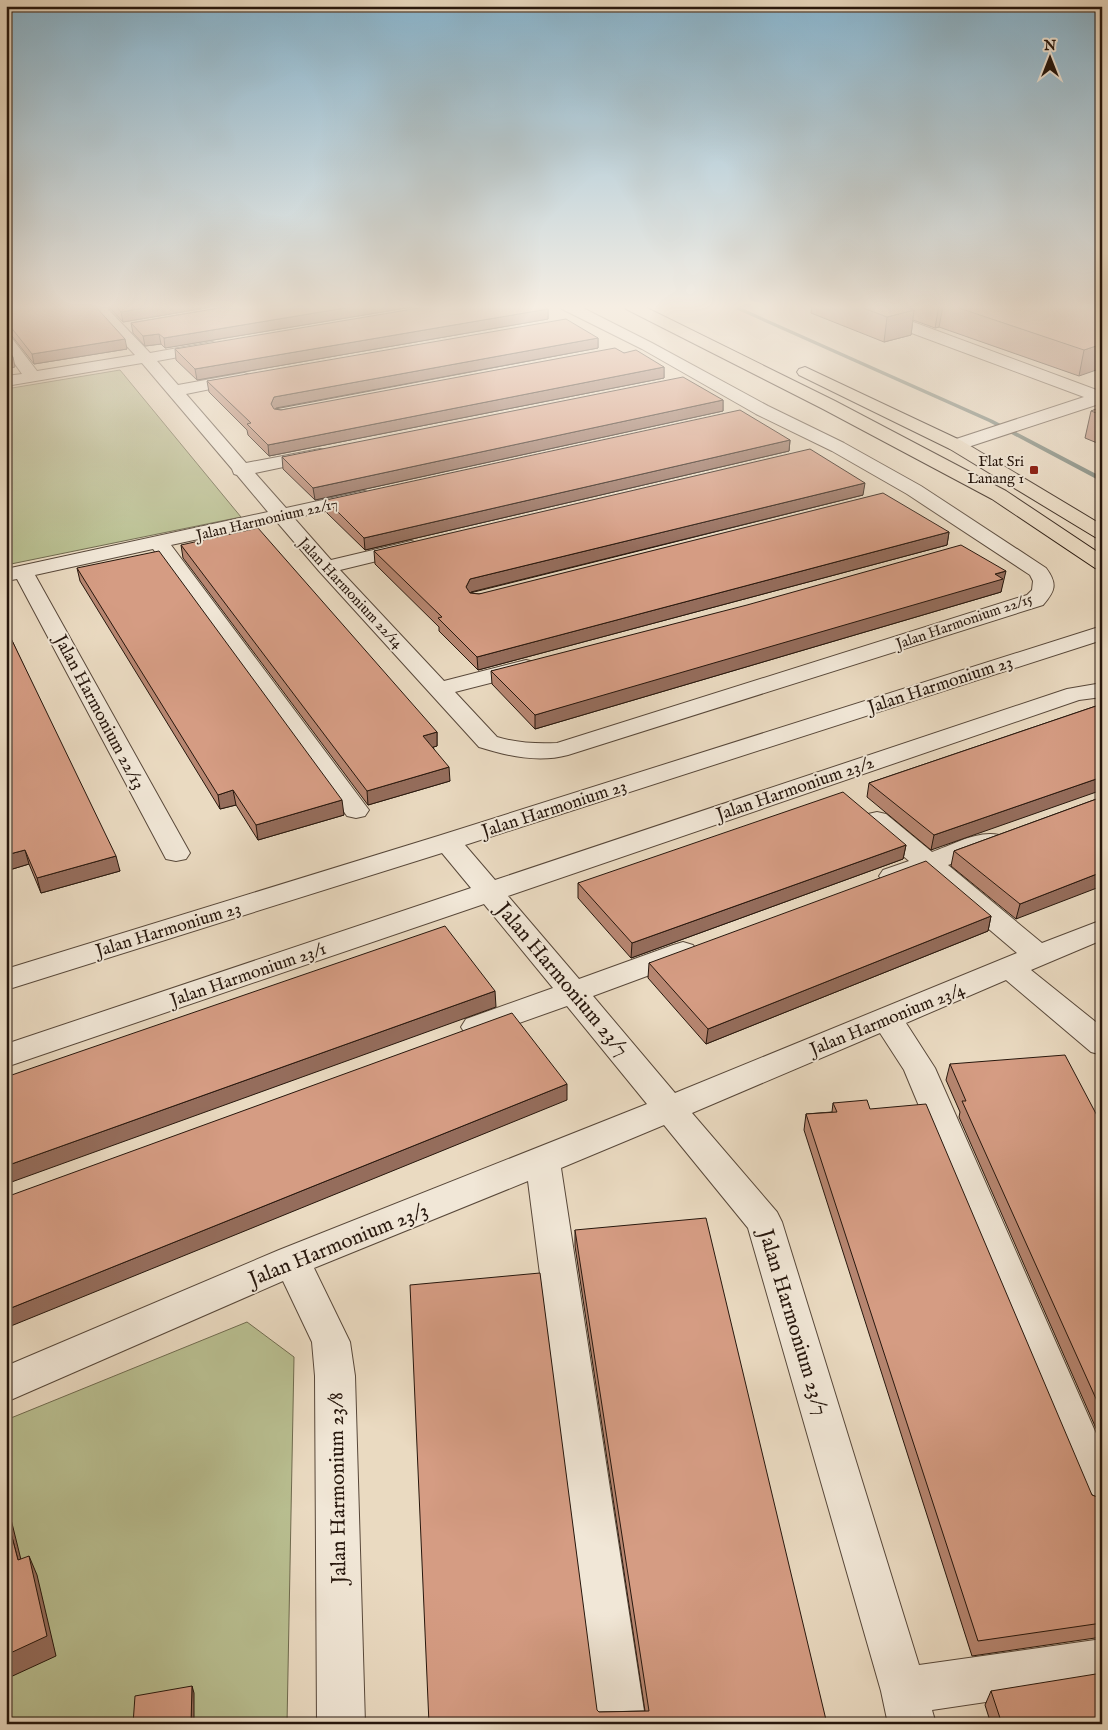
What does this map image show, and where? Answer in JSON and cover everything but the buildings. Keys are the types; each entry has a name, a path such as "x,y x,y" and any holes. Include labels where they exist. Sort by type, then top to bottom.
{"main road":[{"path":"793,387 999,495 1102,564"},
{"path":"835,387 956,445 1102,533"}],"street":[{"name":"Jalan Harmonium 22/14","path":"170,387 240,470 326,567 488,742"},
{"path":"174,391 197,387"},
{"name":"Jalan Harmonium 22/15","path":"488,742 510,750 532,752 559,750 1035,600 1043,591 1044,581 1039,572 914,490 838,447 719,387"},
{"path":"1071,387 1102,398"},
{"path":"956,445 1102,398"},
{"path":"733,416 762,410"},
{"path":"809,454 838,447"},
{"path":"240,470 336,450"},
{"path":"885,497 914,490"},
{"name":"Jalan Harmonium 22/17","path":"15,573 377,494"},
{"path":"964,548 992,540"},
{"path":"326,567 432,542"},
{"path":"159,543 356,810"},
{"name":"Jalan Harmonium 22/13","path":"15,573 176,853"},
{"name":"Jalan Harmonium 23","path":"6,980 448,842 1102,632"},
{"path":"441,690 546,662"},
{"name":"Jalan Harmonium 23/2","path":"489,893 1075,694 1102,690"},
{"path":"825,778 1039,956"},
{"path":"863,887 1010,833"},
{"name":"Jalan Harmonium 23/7","path":"448,842 764,1222 908,1707"},
{"name":"Jalan Harmonium 23/1","path":"6,1056 489,893"},
{"name":"Jalan Harmonium 23/4","path":"671,1108 1102,930"},
{"path":"453,1036 705,944"},
{"path":"1010,968 1102,1044"},
{"path":"887,1019 919,1068 1102,1496"},
{"name":"Jalan Harmonium 23/3","path":"6,1384 292,1261 671,1108"},
{"path":"543,1161 622,1724"},
{"name":"Jalan Harmonium 23/8","path":"292,1261 331,1342 335,1376 341,1724"},
{"path":"908,1707 1102,1662"}],"green space":[{"path":"20,387 134,387 241,517 6,565 6,389"},
{"path":"247,1322 294,1357 287,1724 6,1724 6,1420"}],"waterway":[{"path":"914,387 991,421 1102,480"}],"place":[{"name":"Flat Sri Lanang 1","path":"1034,470"}]}
